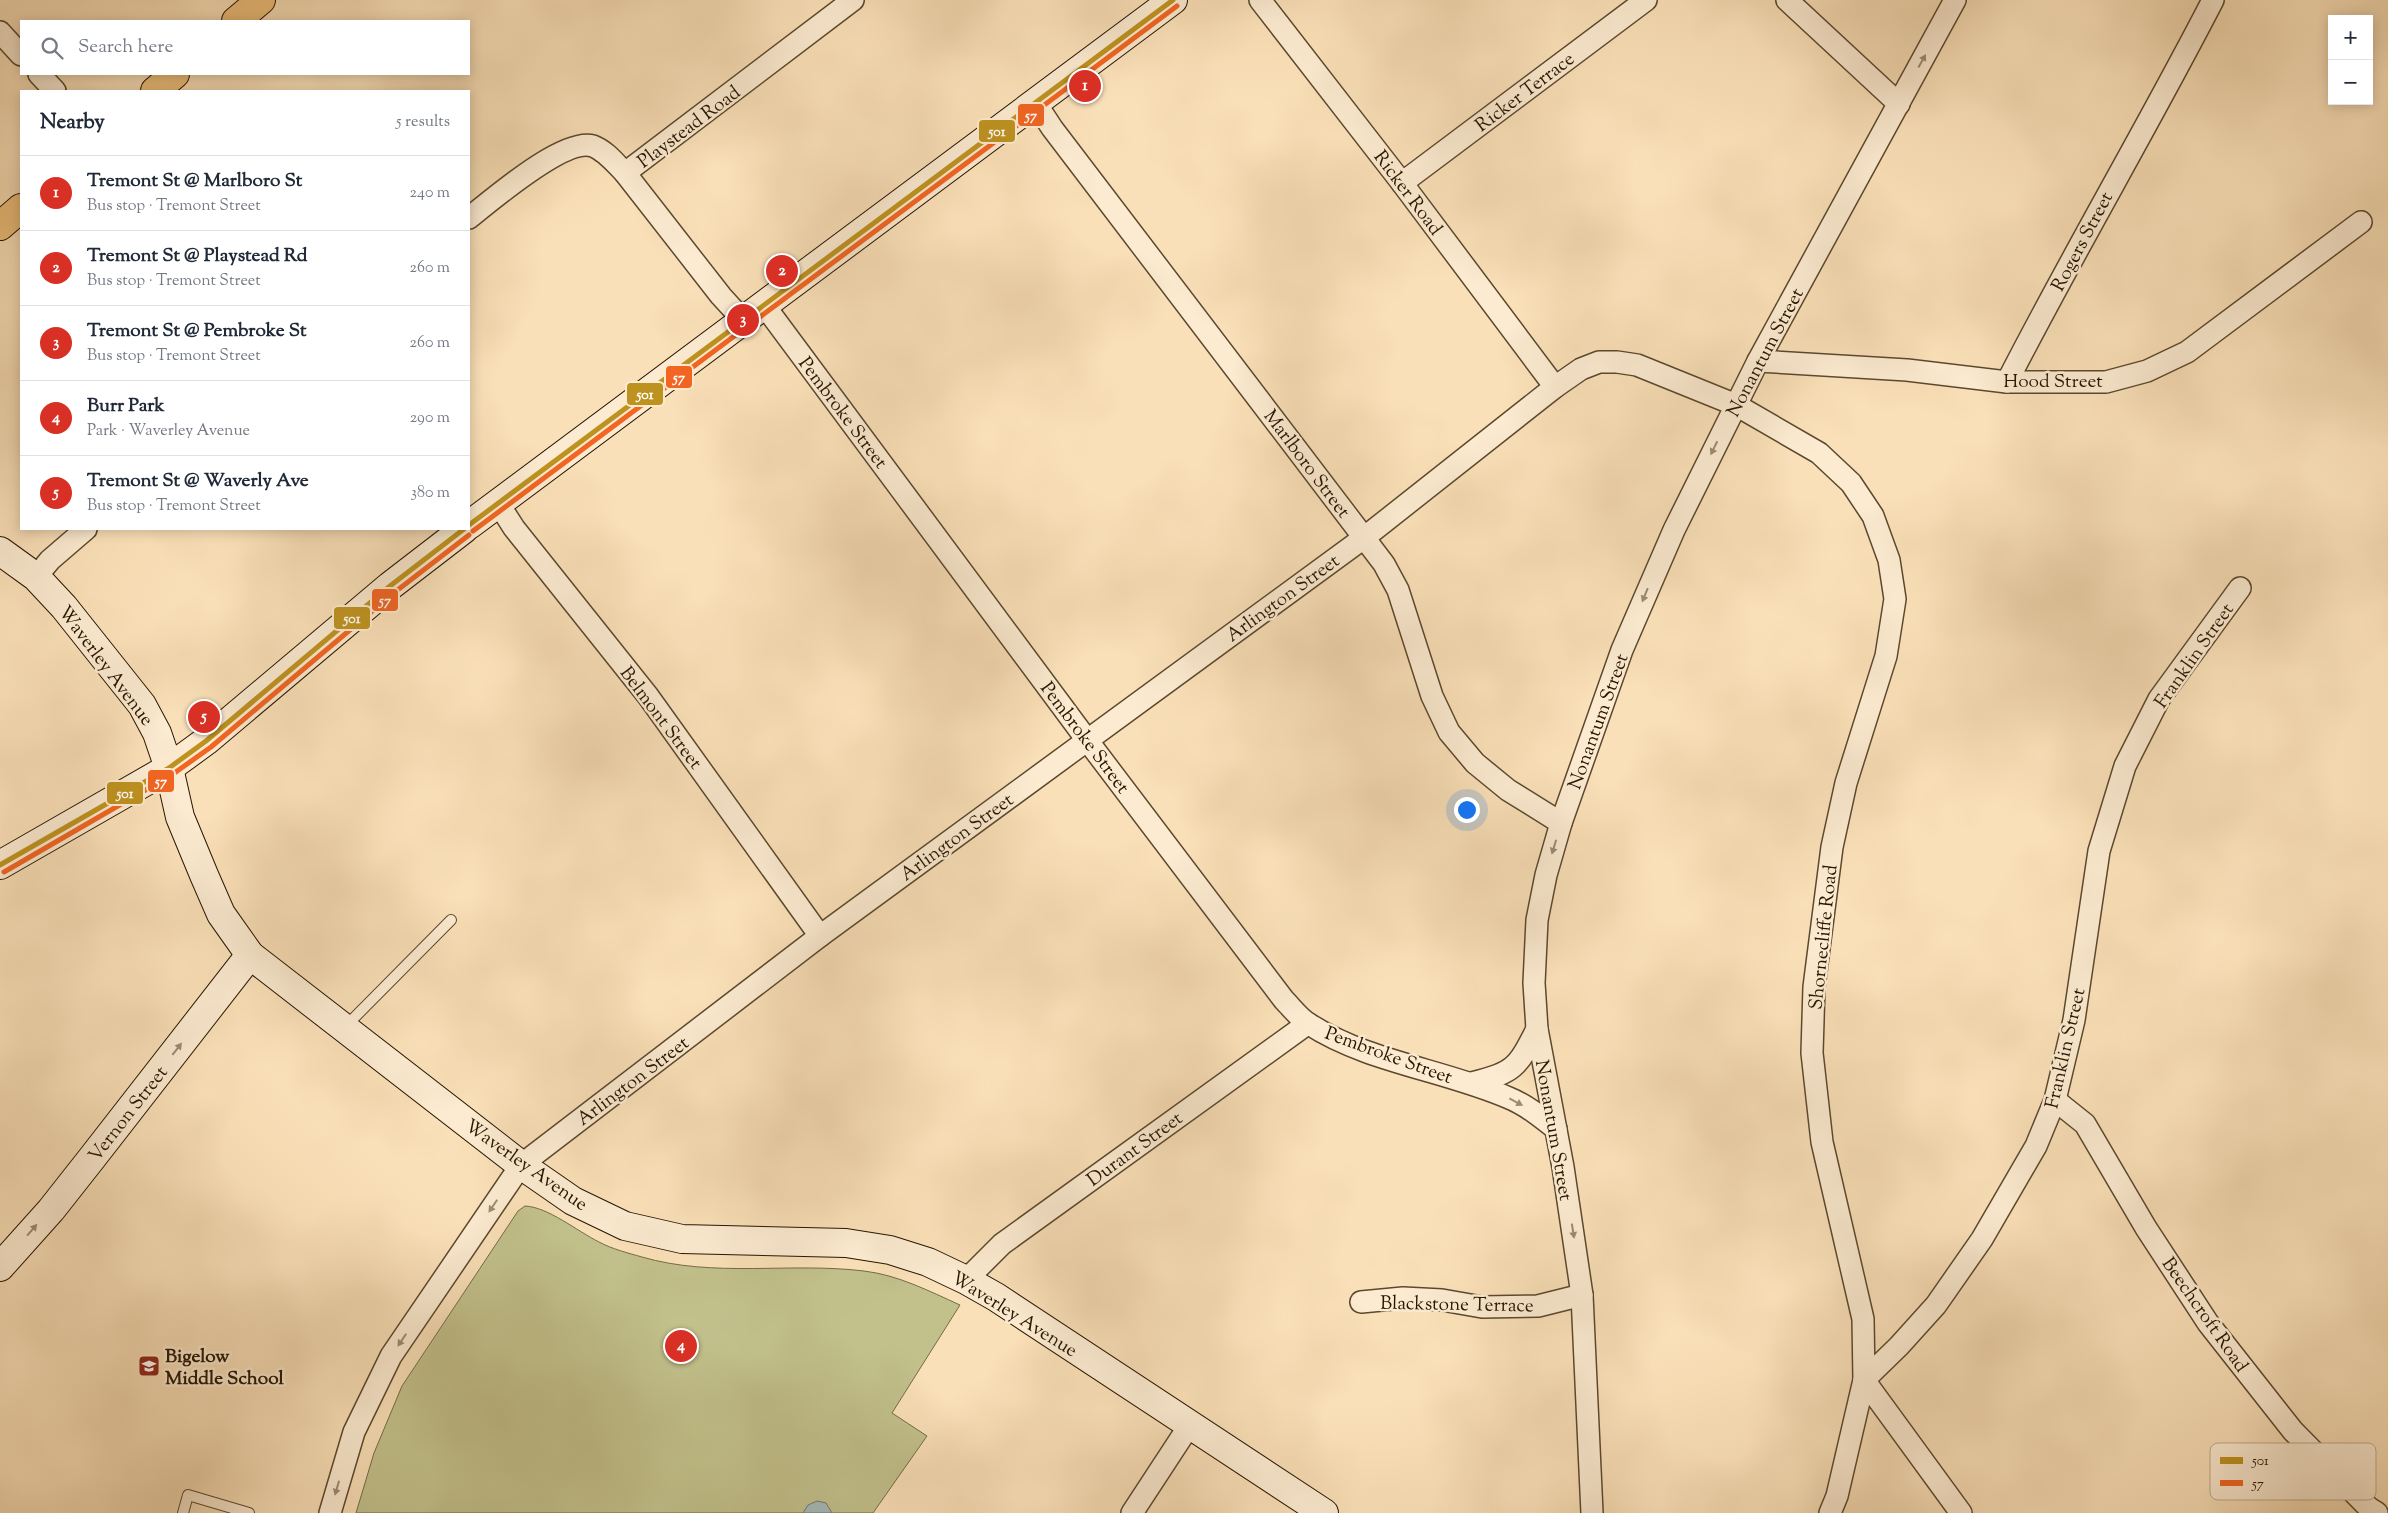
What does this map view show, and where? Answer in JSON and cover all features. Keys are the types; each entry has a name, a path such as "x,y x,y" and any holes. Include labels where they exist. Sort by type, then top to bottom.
{"main road":[{"path":"237,20 261,0"},
{"path":"156,90 174,75"},
{"path":"0,226 20,209"}],"street":[{"name":"Playstead Road","path":"754,313 721,296 625,173 854,0"},
{"path":"470,524 1173,0"},
{"name":"Ricker Road","path":"1260,0 1402,183 1554,387"},
{"name":"Ricker Terrace","path":"1402,183 1646,0"},
{"path":"1787,0 1899,104"},
{"name":"Nonantum Street","path":"1592,1513 1582,1295 1556,1129 1537,1029 1534,984 1537,920 1546,875 1561,823 1622,650 1674,530 1758,361 1956,0"},
{"name":"Rogers Street","path":"2007,382 2116,177 2160,102 2213,0"},
{"path":"0,32 20,54"},
{"path":"40,75 54,90"},
{"name":"Marlboro Street","path":"1035,102 1052,128 1365,537 1398,590 1432,696 1450,732 1475,763 1508,790 1561,823"},
{"path":"470,217 542,163 567,148 591,146 608,155 625,173"},
{"name":"Hood Street","path":"1758,361 1907,370 2007,382 2106,382 2147,371 2187,352 2361,222"},
{"name":"Pembroke Street","path":"754,313 1087,740 1284,1000 1307,1024 1342,1042 1472,1083 1524,1106 1556,1129"},
{"name":"Arlington Street","path":"330,1513 354,1432 392,1356 521,1165 820,936 1365,537 1554,387 1581,369 1599,362 1637,365 1736,405"},
{"name":"Shornecliffe Road","path":"1736,405 1819,453 1851,483 1873,516 1889,560 1895,599 1886,656 1846,783 1832,847 1814,988 1812,1053 1822,1142 1863,1319 1864,1380"},
{"name":"Belmont Street","path":"498,503 514,528 648,696 820,936"},
{"path":"36,577 50,560 85,530"},
{"path":"0,865 169,768 206,740 390,586 463,530"},
{"name":"Waverley Avenue","path":"0,551 36,577 64,607 142,705 157,733 169,768 180,817 204,875 221,914 250,955 521,1165 573,1201 625,1226 682,1239 846,1243 890,1250 928,1262 966,1280 996,1298 1324,1513"},
{"name":"Franklin Street","path":"1864,1380 1899,1346 1936,1305 1982,1238 2036,1146 2055,1100 2074,1020 2099,851 2125,766 2159,699 2240,588"},
{"name":"Vernon Street","path":"0,1267 56,1202 250,955"},
{"name":"Durant Street","path":"966,1280 1002,1244 1307,1024"},
{"name":"Pembroke Street","path":"1472,1083 1503,1075 1521,1059 1537,1029"},
{"name":"Beechcroft Road","path":"2055,1100 2085,1124 2146,1228 2214,1331 2293,1431 2305,1443"},
{"name":"Blackstone Terrace","path":"1361,1302 1403,1298 1442,1300 1482,1307 1538,1306 1582,1295"},
{"path":"1830,1513 1837,1496 1864,1380"},
{"path":"1864,1380 1961,1513"},
{"path":"1132,1513 1189,1426"},
{"name":"Beechcroft Road","path":"2361,1500 2377,1513"}],"lane":[{"path":"344,1029 452,920"},
{"path":"183,1513 188,1495 249,1513"}],"shaded area":[{"path":"525,1206 543,1210 609,1247 642,1257 697,1267 808,1268 864,1271 901,1280 960,1305 892,1413 927,1436 873,1513 356,1513 374,1453 402,1386 518,1211"},
{"path":"817,1501 826,1503 832,1513 803,1513 808,1505"}],"transit line":[{"name":"501","path":"470,524 1173,0"},
{"name":"57","path":"473,531 1177,6"},
{"name":"501","path":"0,865 169,768 206,741 390,586 463,530"},
{"name":"57","path":"4,872 173,774 211,747 395,592 469,535"}],"place":[{"name":"Tremont St @ Marlboro St","path":"1085,86"},
{"name":"Tremont St @ Playstead Rd","path":"782,271"},
{"name":"Tremont St @ Pembroke St","path":"743,320"},
{"name":"Tremont St @ Waverly Ave","path":"204,717"},
{"name":"Burr Park","path":"681,1346"},
{"name":"Bigelow Middle School","path":"149,1366"}]}
